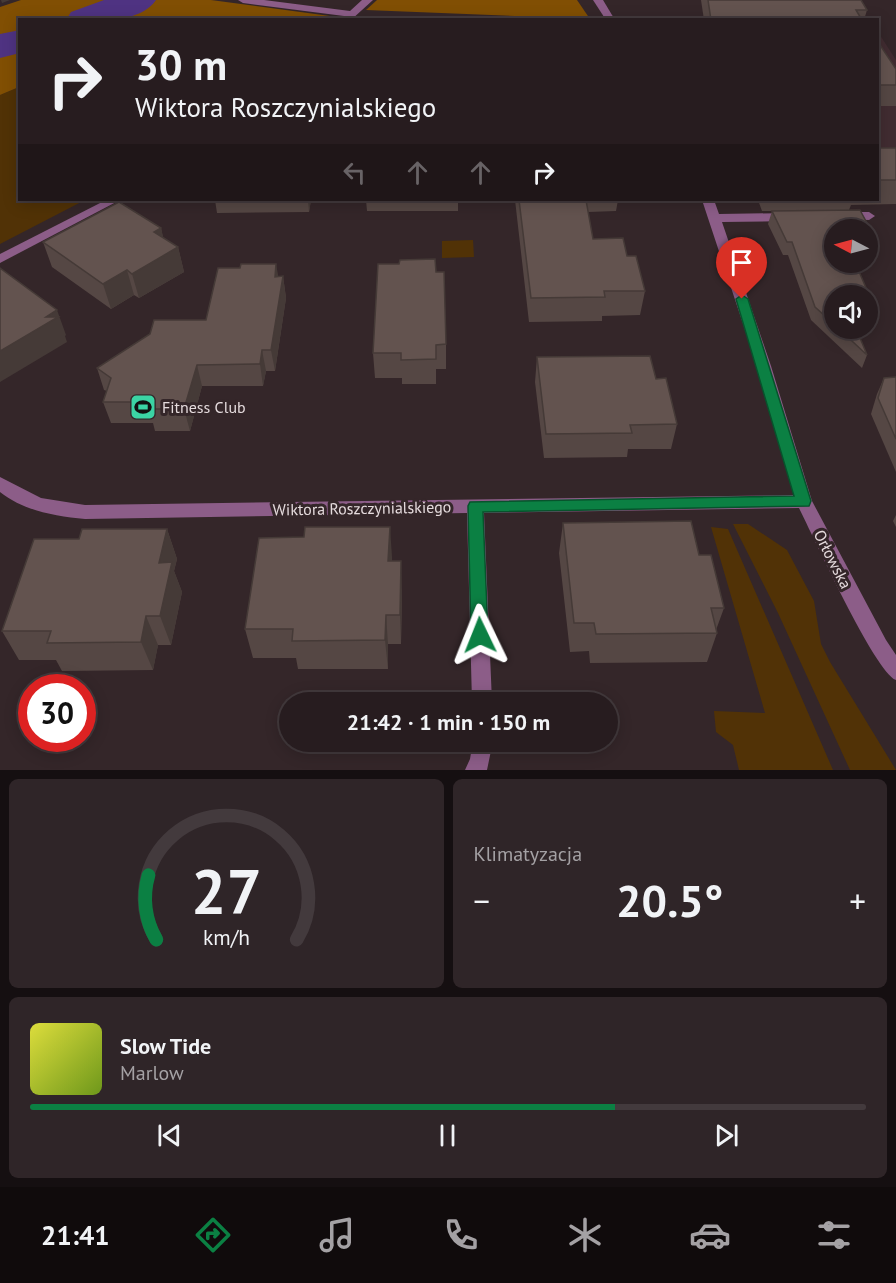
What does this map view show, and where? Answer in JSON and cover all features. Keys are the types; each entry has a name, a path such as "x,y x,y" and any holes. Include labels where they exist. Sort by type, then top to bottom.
{"street":[{"path":"243,0 348,17 368,0"},
{"path":"598,0 610,18"},
{"path":"0,259 112,201"},
{"name":"Orłowska","path":"708,201 764,366 804,501 879,646 896,671"},
{"path":"833,216 869,216"},
{"path":"715,218 797,217"},
{"name":"Wiktora Roszczynialskiego","path":"0,483 24,501 52,509 85,512 804,501"},
{"path":"475,506 482,692"},
{"path":"475,770 480,763 482,752"}],"shaded area":[{"path":"21,0 211,0 330,16 328,18 234,16 214,18 18,18 18,87 0,95 0,7"},
{"path":"377,0 577,0 589,18 565,18 366,10"},
{"path":"879,34 896,60 896,165 879,165"},
{"path":"18,87 18,201 83,201 0,244 0,95"},
{"path":"473,240 474,257 442,258 442,241"},
{"path":"733,524 748,524 787,550 814,601 821,644 896,770 850,770 778,613"},
{"path":"711,527 728,529 833,770 739,770 733,745 716,732 714,711 765,713"}],"building":[{"path":"708,0 861,0 867,10 856,10 861,18 711,18"},
{"path":"879,44 896,69 896,85 879,85"},
{"path":"879,148 896,148 896,180 879,180"},
{"path":"519,201 586,201 593,239 623,238 627,256 636,256 645,291 604,291 605,297 531,298"},
{"path":"119,202 161,228 154,232 178,247 132,274 127,270 103,284 43,242"},
{"path":"860,210 865,219 824,219 824,273 860,273 865,285 824,285 824,315 815,307 792,242 787,242 772,211"},
{"path":"435,259 436,272 444,272 446,344 436,345 436,359 401,360 401,353 373,353 378,264 399,264 400,260"},
{"path":"241,264 276,264 275,277 283,276 271,350 262,350 260,364 197,365 184,409 148,409 151,402 103,402 111,378 97,368 150,334 154,320 206,320 218,268 240,268"},
{"path":"0,268 57,310 46,317 58,317 0,351"},
{"path":"850,339 860,339 867,355"},
{"path":"650,356 656,379 666,378 677,424 630,425 632,433 546,434 537,357"},
{"path":"896,377 896,439 878,398 884,378"},
{"path":"691,521 699,555 711,555 724,608 711,608 717,633 596,634 594,623 574,623 563,523"},
{"path":"305,527 390,527 388,561 401,561 400,615 386,615 385,640 292,641 293,629 245,629 259,538 304,537"},
{"path":"82,529 167,529 159,563 172,562 160,616 146,616 141,642 47,643 51,631 2,631 34,539 79,539"}],"waterway":[{"path":"89,18 138,0"},
{"path":"0,46 18,42"}],"place":[{"name":"Fitness Club","path":"143,407"}],"route":[{"path":"480,635 475,506 804,501 742,299"}]}
